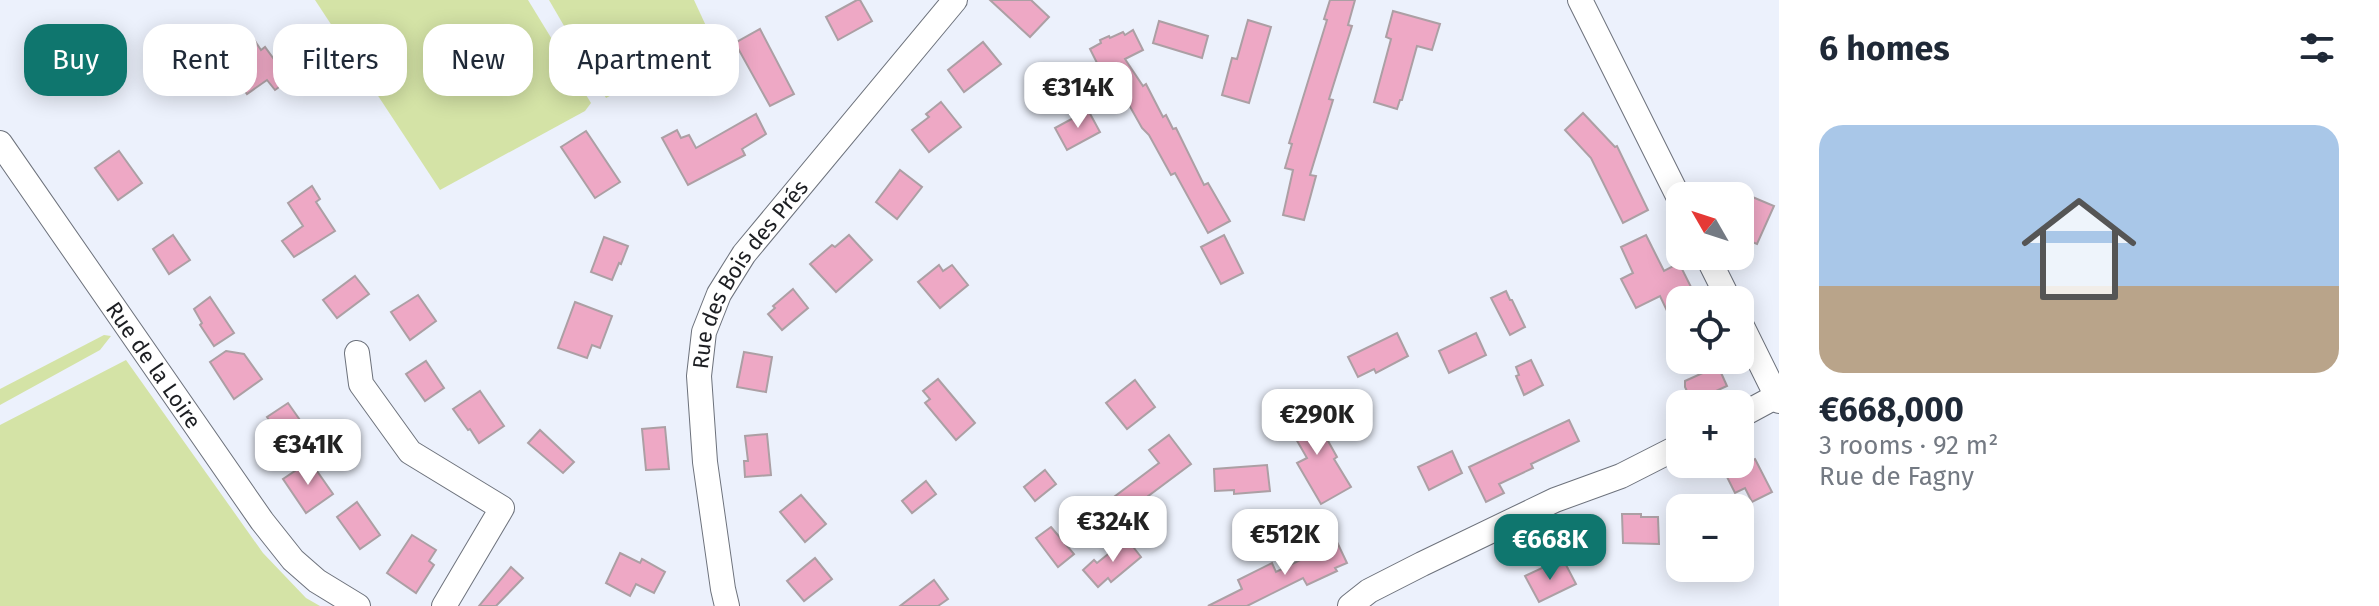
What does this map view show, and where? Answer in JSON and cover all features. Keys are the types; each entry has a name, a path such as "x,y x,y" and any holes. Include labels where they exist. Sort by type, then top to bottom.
{"street":[{"name":"Rue des Bois des Prés","path":"727,606 705,462 699,376 704,332 719,294 744,254 955,0"},
{"path":"1580,0 1671,182"},
{"name":"Rue de la Loire","path":"0,143 262,521 293,560 317,581 358,606"},
{"path":"1754,350 1778,399 1754,410"},
{"path":"357,353 361,384 410,452 502,508 444,606"},
{"path":"1350,606 1369,591 1435,557 1555,500 1621,476 1666,453"}],"green space":[{"path":"315,0 528,0 549,34 549,96 587,96 591,103 585,111 440,190 378,96 407,96 407,24 331,24"},
{"path":"549,0 694,0 705,24 563,24"},
{"path":"104,335 111,336 100,350 0,405 0,389"},
{"path":"126,360 263,553 306,598 320,606 0,606 0,425"}],"building":[{"path":"860,0 872,21 838,40 826,17"},
{"path":"990,0 1031,0 1049,17 1030,37"},
{"path":"1330,0 1355,0 1348,25 1352,26 1329,99 1333,100 1310,175 1316,176 1304,220 1283,215 1293,170 1285,168 1292,144 1289,143 1327,20 1324,19"},
{"path":"1393,11 1440,24 1432,50 1417,46 1397,109 1374,102 1391,39 1386,37"},
{"path":"1248,20 1271,27 1249,103 1222,95 1232,58 1237,59"},
{"path":"1159,21 1208,36 1202,58 1153,43"},
{"path":"760,29 794,94 770,106 739,50 739,41"},
{"path":"1133,30 1143,50 1125,59 1143,86 1146,84 1163,117 1166,115 1173,129 1176,128 1204,185 1208,183 1230,221 1208,233 1175,173 1171,175 1142,128 1112,66 1101,71 1090,49 1109,36 1123,32 1125,35"},
{"path":"983,42 1001,64 964,92 948,70"},
{"path":"257,44 261,50 265,47 273,58 273,88 267,80 257,87"},
{"path":"941,102 961,127 929,152 912,130 929,117 926,114"},
{"path":"1088,110 1100,132 1067,150 1055,128"},
{"path":"1583,113 1617,146 1648,210 1623,223 1591,158 1565,130"},
{"path":"756,114 766,134 742,149 745,155 688,185 662,138 677,130 681,138 689,135 696,148"},
{"path":"586,131 620,182 595,198 561,147"},
{"path":"119,151 142,183 118,200 95,168"},
{"path":"900,170 922,187 897,219 876,202"},
{"path":"312,186 320,199 316,202 335,231 294,257 282,241 303,226 288,203"},
{"path":"1754,198 1774,206 1757,244 1754,243"},
{"path":"173,235 190,260 169,274 153,249"},
{"path":"849,235 872,260 836,292 810,264"},
{"path":"1224,235 1243,273 1221,284 1201,247"},
{"path":"1646,235 1664,271 1682,270 1690,286 1666,286 1666,309 1660,296 1636,308 1621,279 1633,273 1621,247"},
{"path":"604,237 628,246 612,280 591,272"},
{"path":"939,265 943,271 952,265 968,285 940,308 918,282"},
{"path":"355,276 369,294 337,318 323,300"},
{"path":"793,289 808,308 782,330 768,314"},
{"path":"1506,291 1525,327 1510,335 1491,298"},
{"path":"418,295 436,321 410,340 391,312"},
{"path":"210,297 234,333 214,346 194,309"},
{"path":"575,302 612,316 600,348 592,345 587,358 558,348"},
{"path":"1397,333 1408,356 1376,373 1374,369 1358,377 1348,357"},
{"path":"1476,333 1486,355 1449,373 1439,351"},
{"path":"226,351 244,354 262,379 234,399 210,362"},
{"path":"744,352 772,357 766,392 737,387"},
{"path":"1531,360 1543,385 1524,395 1516,376 1519,375 1516,367"},
{"path":"426,361 444,388 425,401 406,374"},
{"path":"1700,374 1722,374 1727,386 1718,390 1686,390 1685,381"},
{"path":"938,379 975,423 956,440 925,403 930,399 923,391"},
{"path":"1135,380 1155,407 1127,429 1106,403"},
{"path":"480,391 504,426 479,443 453,409"},
{"path":"288,403 307,430 286,445 267,417"},
{"path":"1309,407 1351,487 1321,504 1297,463 1307,458 1285,420"},
{"path":"1569,420 1579,441 1531,464 1533,468 1499,484 1504,493 1486,502 1469,467"},
{"path":"665,427 669,469 646,470 642,429"},
{"path":"540,430 574,462 563,473 528,443"},
{"path":"767,434 771,475 745,477 744,461 748,461 745,436"},
{"path":"1169,435 1191,464 1147,497 1153,505 1122,529 1112,517 1119,512 1110,500 1159,463 1149,450"},
{"path":"1452,451 1462,473 1429,490 1418,467"},
{"path":"1754,460 1772,492 1754,501 1754,494 1748,494 1745,488 1735,493 1728,478 1754,478"},
{"path":"310,461 333,494 306,513 283,479"},
{"path":"1267,465 1270,491 1234,494 1234,490 1215,491 1214,469"},
{"path":"1045,470 1056,484 1035,501 1024,487"},
{"path":"926,481 936,494 912,513 902,501"},
{"path":"801,495 826,524 805,542 780,512"},
{"path":"357,502 380,535 360,549 337,517"},
{"path":"1622,514 1658,517 1659,544 1623,543"},
{"path":"1051,527 1074,554 1058,567 1036,538"},
{"path":"412,535 436,550 429,561 434,565 416,593 387,573"},
{"path":"1127,539 1141,557 1111,582 1108,578 1098,587 1083,570"},
{"path":"1337,542 1347,563 1335,568 1337,571 1307,585 1303,578 1247,606 1208,606 1242,589 1238,580 1272,563 1276,572"},
{"path":"620,553 640,563 642,559 665,572 654,593 636,584 630,596 606,583"},
{"path":"815,558 832,579 804,601 787,581"},
{"path":"1565,563 1576,584 1539,602 1525,576 1544,567 1546,572"},
{"path":"511,567 523,578 496,606 479,606"},
{"path":"934,580 948,599 938,606 900,606"}]}
